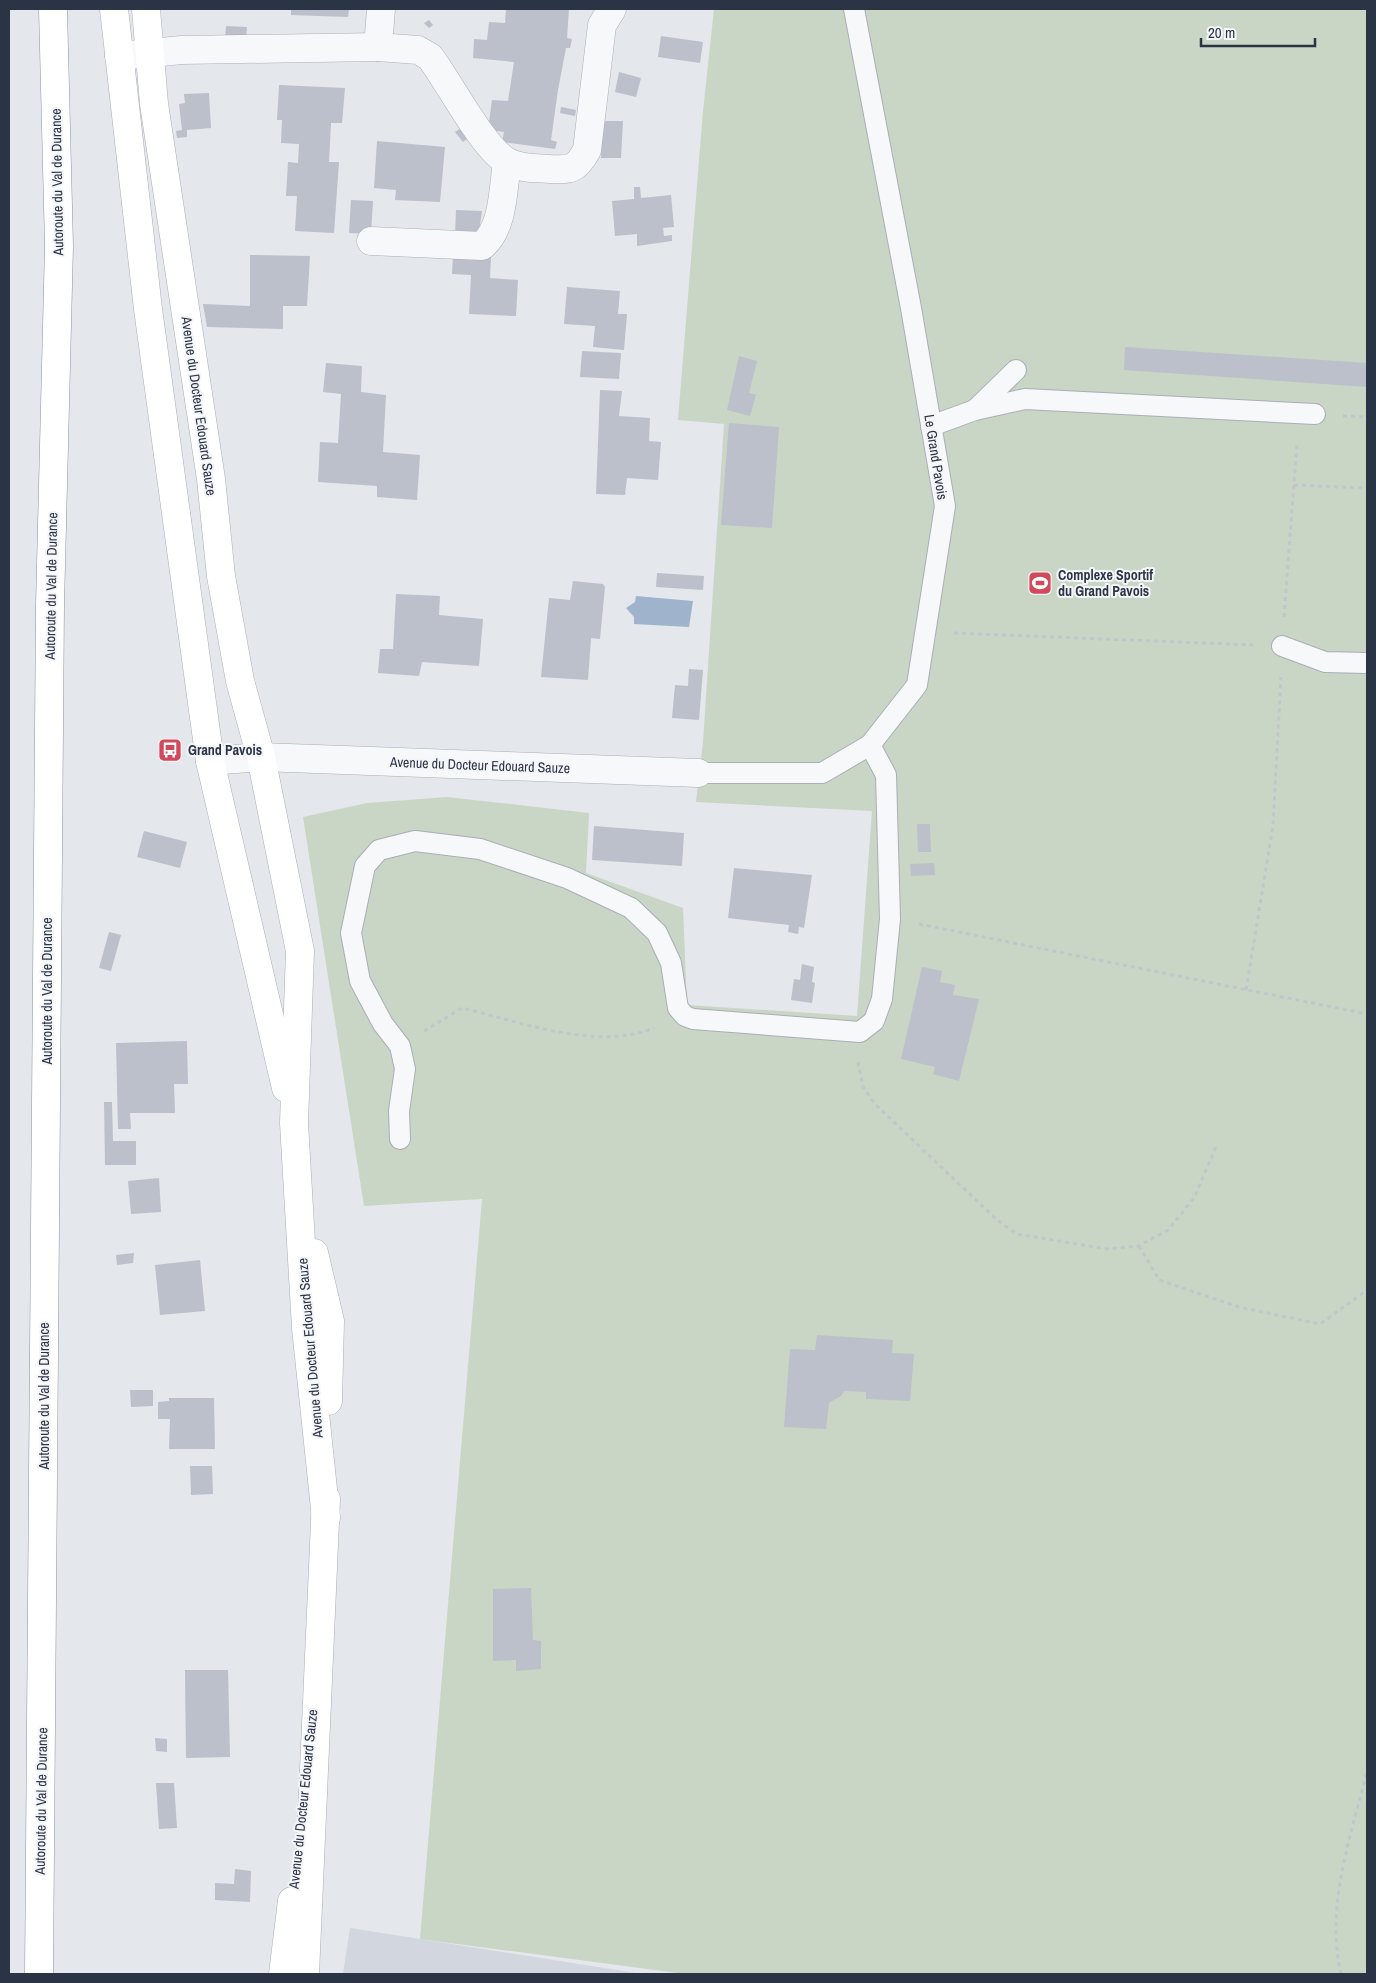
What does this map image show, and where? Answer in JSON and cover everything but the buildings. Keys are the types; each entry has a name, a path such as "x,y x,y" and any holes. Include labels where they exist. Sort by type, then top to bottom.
{"main road":[{"name":"Autoroute du Val de Durance","path":"39,1974 50,625 59,246 53,9"},
{"name":"Avenue du Docteur Edouard Sauze","path":"114,9 149,319 210,761 294,1123"},
{"name":"Avenue du Docteur Edouard Sauze","path":"146,9 154,104 211,479 221,576 240,681 261,757 300,951 294,1123 297,1179 330,1321 322,1624 305,1974"},
{"path":"44,1484 55,1974"},
{"name":"Avenue du Docteur Edouard Sauze","path":"283,1974 322,1624"}],"street":[{"path":"378,47 381,9"},
{"path":"119,56 182,50 378,47 418,50 430,57 492,149 507,162 524,168 569,170 580,163 587,150 602,25 612,9"},
{"path":"371,241 482,246 489,240 495,230 507,162"},
{"name":"Avenue du Docteur Edouard Sauze","path":"210,761 261,757 698,773"}],"lane":[{"name":"Le Grand Pavois","path":"698,773 822,773 870,745 917,685 945,506 911,308 854,9"},
{"path":"975,410 1016,370"},
{"path":"931,426 975,410 1025,399 1315,414"},
{"path":"1282,646 1325,662 1367,663"},
{"path":"400,1139 399,1111 405,1069 400,1046 383,1024 360,982 351,933 365,866 379,850 415,842 480,849 567,878 631,908 658,933 671,963 678,1008 685,1016 693,1019 860,1032 874,1021 882,999 890,918 886,775 870,745"}],"path":[{"path":"1246,990 1273,826 1282,646 1297,445"},
{"path":"1294,485 1367,488"},
{"path":"926,632 1282,646"},
{"path":"890,918 1367,1014"},
{"path":"400,1046 462,1008 586,1037 637,1035 685,1016"},
{"path":"860,1032 857,1064 862,1088 876,1104 997,1220 1016,1234 1107,1249 1138,1246 1168,1230 1194,1198 1216,1147"},
{"path":"1138,1246 1159,1280 1239,1307 1320,1324 1367,1290"},
{"path":"1341,1974 1338,1958 1336,1897 1367,1771"}],"shaded area":[{"path":"350,1928 420,1939 642,1974 343,1974"}],"green space":[{"path":"714,9 1367,9 1367,1974 685,1974 420,1939 482,1199 364,1206 303,817 367,803 447,797 589,813 586,873 683,908 687,1005 857,1016 872,811 696,802 703,742 724,424 678,420 703,111"}],"water":[{"path":"636,596 693,601 689,627 634,624 634,617 626,608 635,602"}],"place":[{"name":"Complexe Sportif du Grand Pavois","path":"1040,583"},
{"name":"Grand Pavois","path":"170,750"}]}
